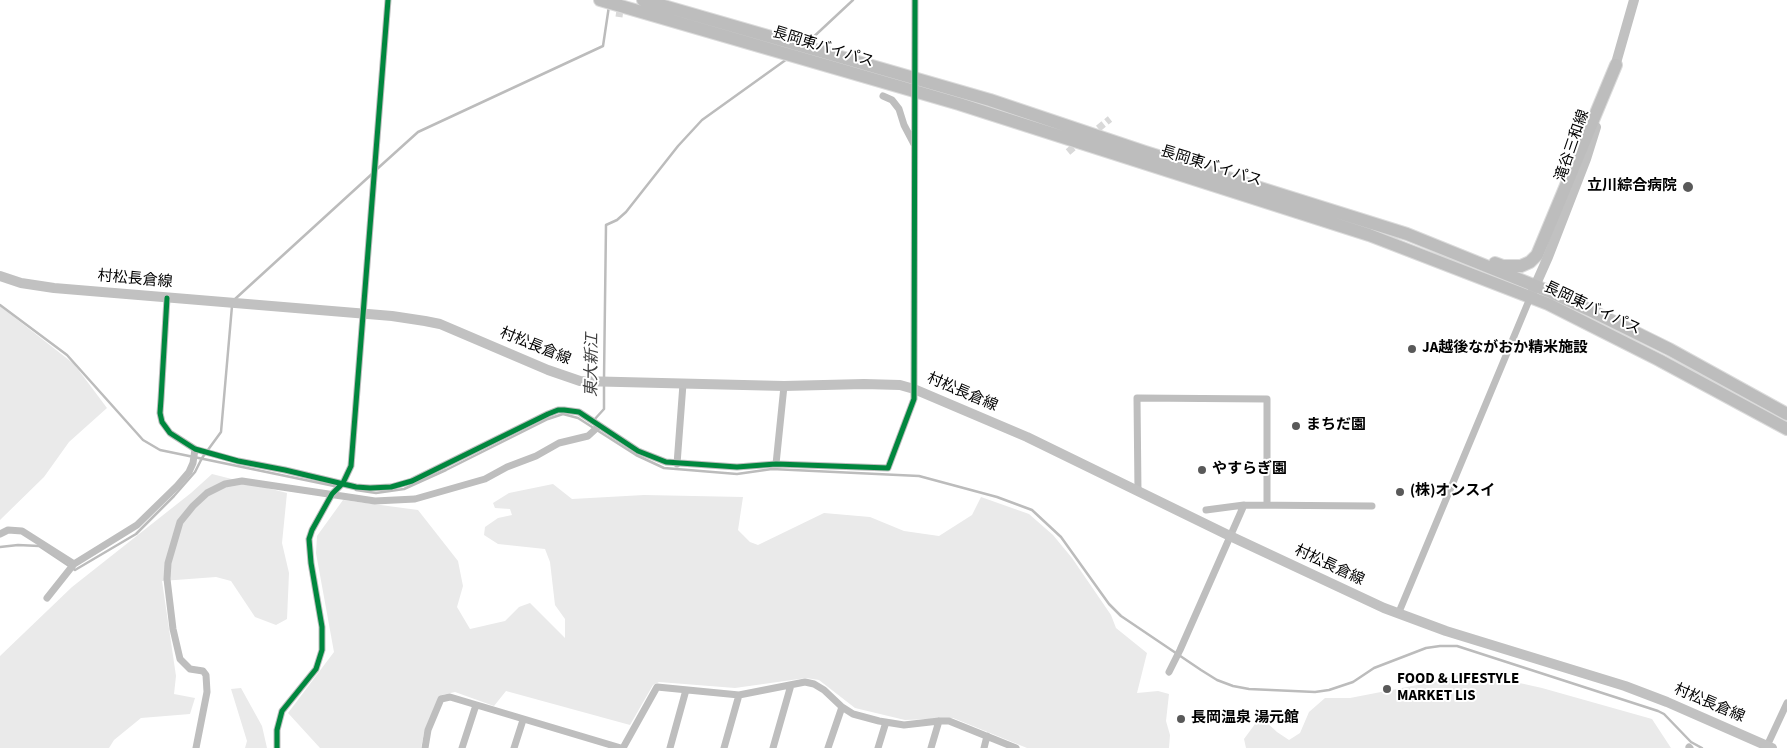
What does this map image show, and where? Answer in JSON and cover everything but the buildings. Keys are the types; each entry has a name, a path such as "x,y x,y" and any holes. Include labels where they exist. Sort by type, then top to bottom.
{"highway":[{"name":"長岡東バイパス","path":"600,0 959,104 1369,235 1532,293 1553,293 1636,332 1787,414"},
{"name":"長岡東バイパス","path":"643,0 990,100 1145,152 1407,234 1532,293 1548,304 1642,351 1787,429"},
{"path":"1407,234 1465,250 1503,266 1521,266 1530,262 1537,255 1541,246 1559,198 1616,65"}],"main road":[{"name":"滝谷三和線","path":"1532,293 1586,159 1616,65 1634,0"},
{"name":"村松長倉線","path":"0,276 21,283 54,288 392,316 440,324 548,370 580,381 784,386 900,385 914,389 1027,437 1355,595 1446,631 1625,686 1667,702 1768,747"}],"street":[{"path":"277,748 277,730 282,711 316,669 322,650 322,627 310,563 309,538 332,494 343,483 351,466 388,0"},
{"path":"167,298 160,413 162,422 170,434 195,449 238,462 370,488 402,485 558,410 578,412 638,451 658,460 677,464 737,467 776,464 888,468 914,399 915,0"},
{"path":"883,96 896,104 902,114 904,125 915,144"},
{"path":"1399,612 1532,293"},
{"path":"677,464 683,384"},
{"path":"776,464 784,386"},
{"path":"1138,492 1137,398 1267,399 1267,505"},
{"path":"196,748 207,692 206,675 203,671 190,669 180,659 173,629 167,579 168,563 180,522 207,493 233,482 375,501 415,499 485,479 507,467 536,456 559,442 588,436 599,426"},
{"path":"47,598 74,564 138,525 189,472 193,463 195,449"},
{"path":"1169,672 1244,505"},
{"path":"1206,510 1244,505 1372,506"},
{"path":"0,534 8,530 22,531 74,564"},
{"path":"425,748 428,730 442,699 450,697 622,748 657,687 739,695 805,682 814,684 824,690 842,707 853,714 904,725 949,721 1016,748"},
{"path":"773,748 791,685"},
{"path":"670,748 686,690"},
{"path":"724,748 739,695"},
{"path":"1768,747 1787,703"},
{"path":"462,748 476,705"},
{"path":"828,748 842,707"},
{"path":"514,748 523,720"},
{"path":"931,748 939,721"},
{"path":"878,748 886,722"},
{"path":"984,748 987,736"}],"shaded area":[{"path":"0,306 74,364 107,408 69,442 44,477 0,520"},
{"path":"212,474 287,493 282,543 289,573 287,619 276,625 255,617 231,581 216,577 162,581 176,676 174,694 195,698 190,714 141,718 114,740 109,748 0,748 0,656 72,587 191,493"},
{"path":"553,484 572,499 644,495 743,497 738,530 750,542 758,545 824,513 870,517 904,531 939,536 972,515 981,497 1029,514 1053,535 1072,558 1111,615 1116,628 1147,653 1137,693 1158,691 1169,694 1166,721 1170,735 1169,748 1027,748 953,718 905,720 855,708 819,680 806,678 735,688 659,682 653,685 630,725 506,691 494,706 455,692 442,695 437,702 424,733 421,748 320,748 288,713 334,652 316,553 317,536 343,500 418,510 458,561 463,586 457,607 470,629 505,621 519,607 530,603 565,638 565,619 555,605 550,562 545,549 498,544 484,535 485,527 498,518 512,515 510,509 495,508 493,503 509,493"},
{"path":"1466,671 1542,688 1652,719 1671,748 1246,748 1244,739 1255,724 1265,721 1289,740 1300,733 1309,712 1325,698 1350,698 1448,679"},
{"path":"241,688 262,726 267,748 245,748 247,741 231,689"}],"waterway":[{"name":"東大新江","path":"807,43 853,0"},
{"path":"377,169 418,132 603,46 609,6"},
{"name":"東大新江","path":"604,379 606,225 617,220 626,212 678,146 702,120 787,59"},
{"path":"235,299 373,173"},
{"path":"0,305 67,355 143,440 160,450 339,487"},
{"path":"0,547 18,545 39,546 75,570 136,534 174,496 195,472 202,458 221,432 232,306"},
{"name":"東大新江","path":"594,420 604,409 604,385"},
{"path":"356,490 376,493 404,489 548,419 563,414 578,418 636,455 664,468 737,474 772,469 919,476 997,497 1032,510 1061,537 1109,604 1121,616 1201,670 1217,680 1233,686 1249,689 1315,692 1329,690 1353,682 1374,668 1426,648 1457,646 1658,711 1664,714 1691,742 1702,748"}],"tunnel":[{"path":"619,17 621,3"},
{"path":"1090,135 1110,119"},
{"path":"1068,152 1081,141"}],"cycle path":[{"path":"277,748 277,730 282,711 316,669 322,650 322,627 311,563 309,539 332,494 343,483 351,466 388,0"},
{"path":"167,298 160,413 162,422 170,433 195,449 238,461 356,487 391,487 412,481 548,414 564,410 579,412 638,451 666,462 737,467 776,464 888,468 914,399 915,0"}],"place":[{"name":"立川綜合病院","path":"1688,187"},
{"name":"JA越後ながおか精米施設","path":"1412,349"},
{"name":"まちだ園","path":"1296,426"},
{"name":"やすらぎ園","path":"1202,470"},
{"name":"(株)オンスイ","path":"1400,492"},
{"name":"FOOD & LIFESTYLE MARKET LIS","path":"1387,689"},
{"name":"長岡温泉 湯元館","path":"1181,719"}]}
